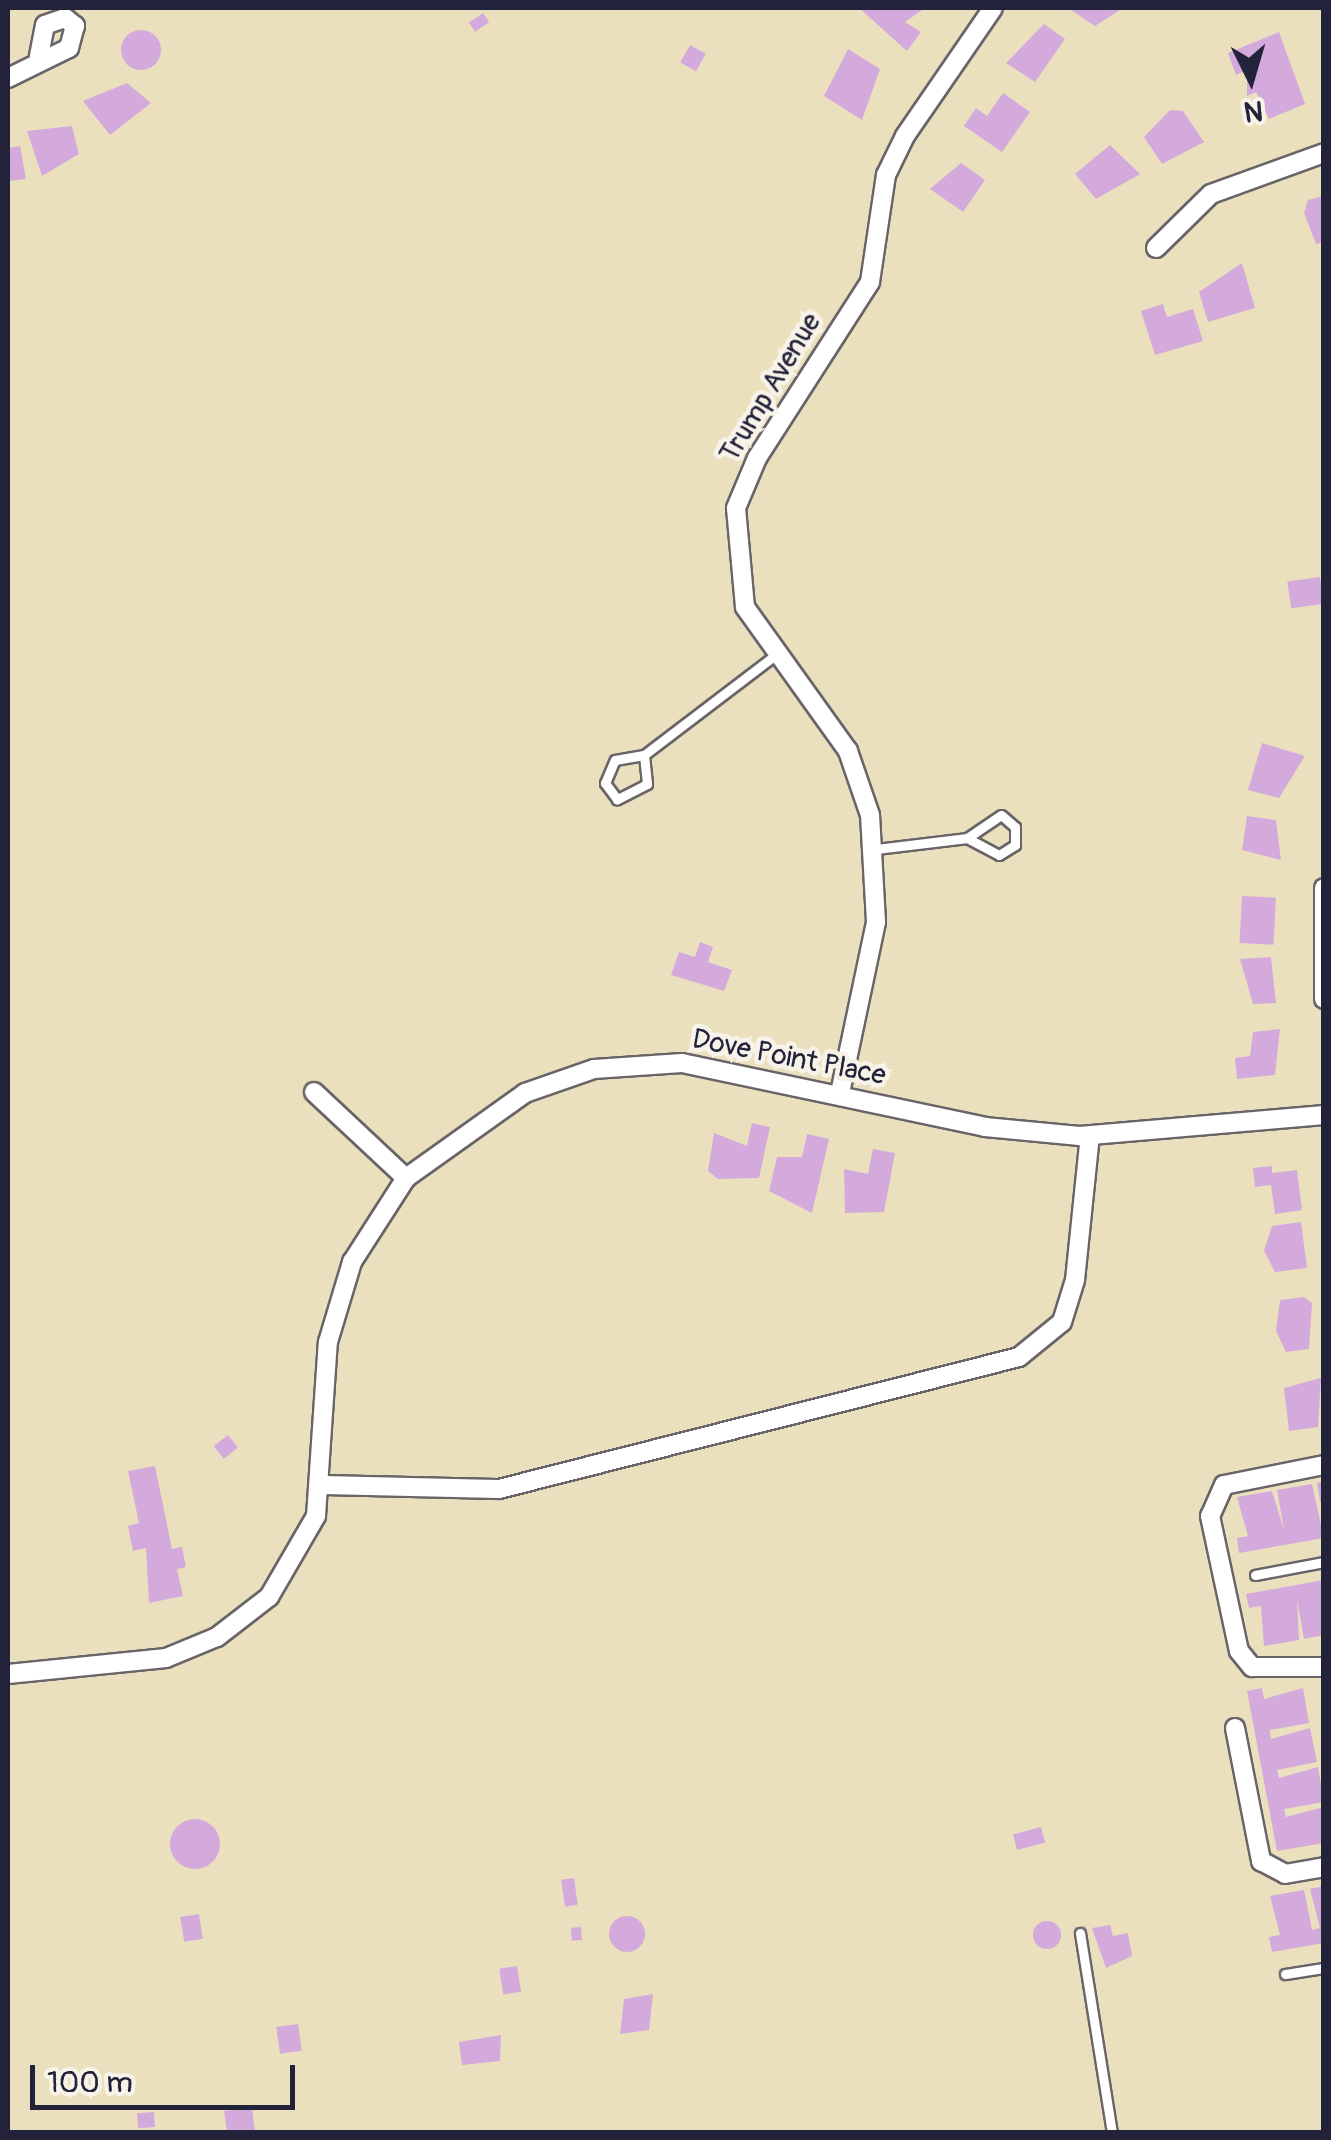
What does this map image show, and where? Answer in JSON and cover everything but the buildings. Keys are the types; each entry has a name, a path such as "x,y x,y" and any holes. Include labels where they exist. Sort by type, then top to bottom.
{"street":[{"name":"Trump Avenue","path":"840,1094 876,922 876,849 848,751 774,656 742,595 733,532 741,493 870,282 886,175 905,136 993,8"},
{"path":"8,78 38,57"},
{"path":"1156,248 1211,194 1324,154"},
{"path":"1324,888 1324,999"},
{"name":"Dove Point Place","path":"8,1674 138,1664 217,1637 289,1572 322,1484 324,1376 340,1297 368,1232 406,1178 525,1093 594,1070 682,1063 985,1127 1090,1136 1324,1115"},
{"path":"314,1092 406,1178"},
{"path":"322,1484 499,1489 1019,1357 1062,1322 1075,1280 1090,1136"},
{"path":"1323,1673 1252,1668 1239,1651 1210,1516 1224,1485 1324,1465"},
{"path":"1235,1728 1262,1861 1285,1874 1324,1867"}],"lane":[{"path":"644,755 647,784 617,799 605,783 615,760 644,755 774,656"},
{"path":"876,849 967,838 1001,815 1014,827 1015,845 999,855 967,838"},
{"path":"1254,1575 1324,1562"},
{"path":"1080,1933 1112,2132"},
{"path":"1285,1974 1324,1968"}]}
